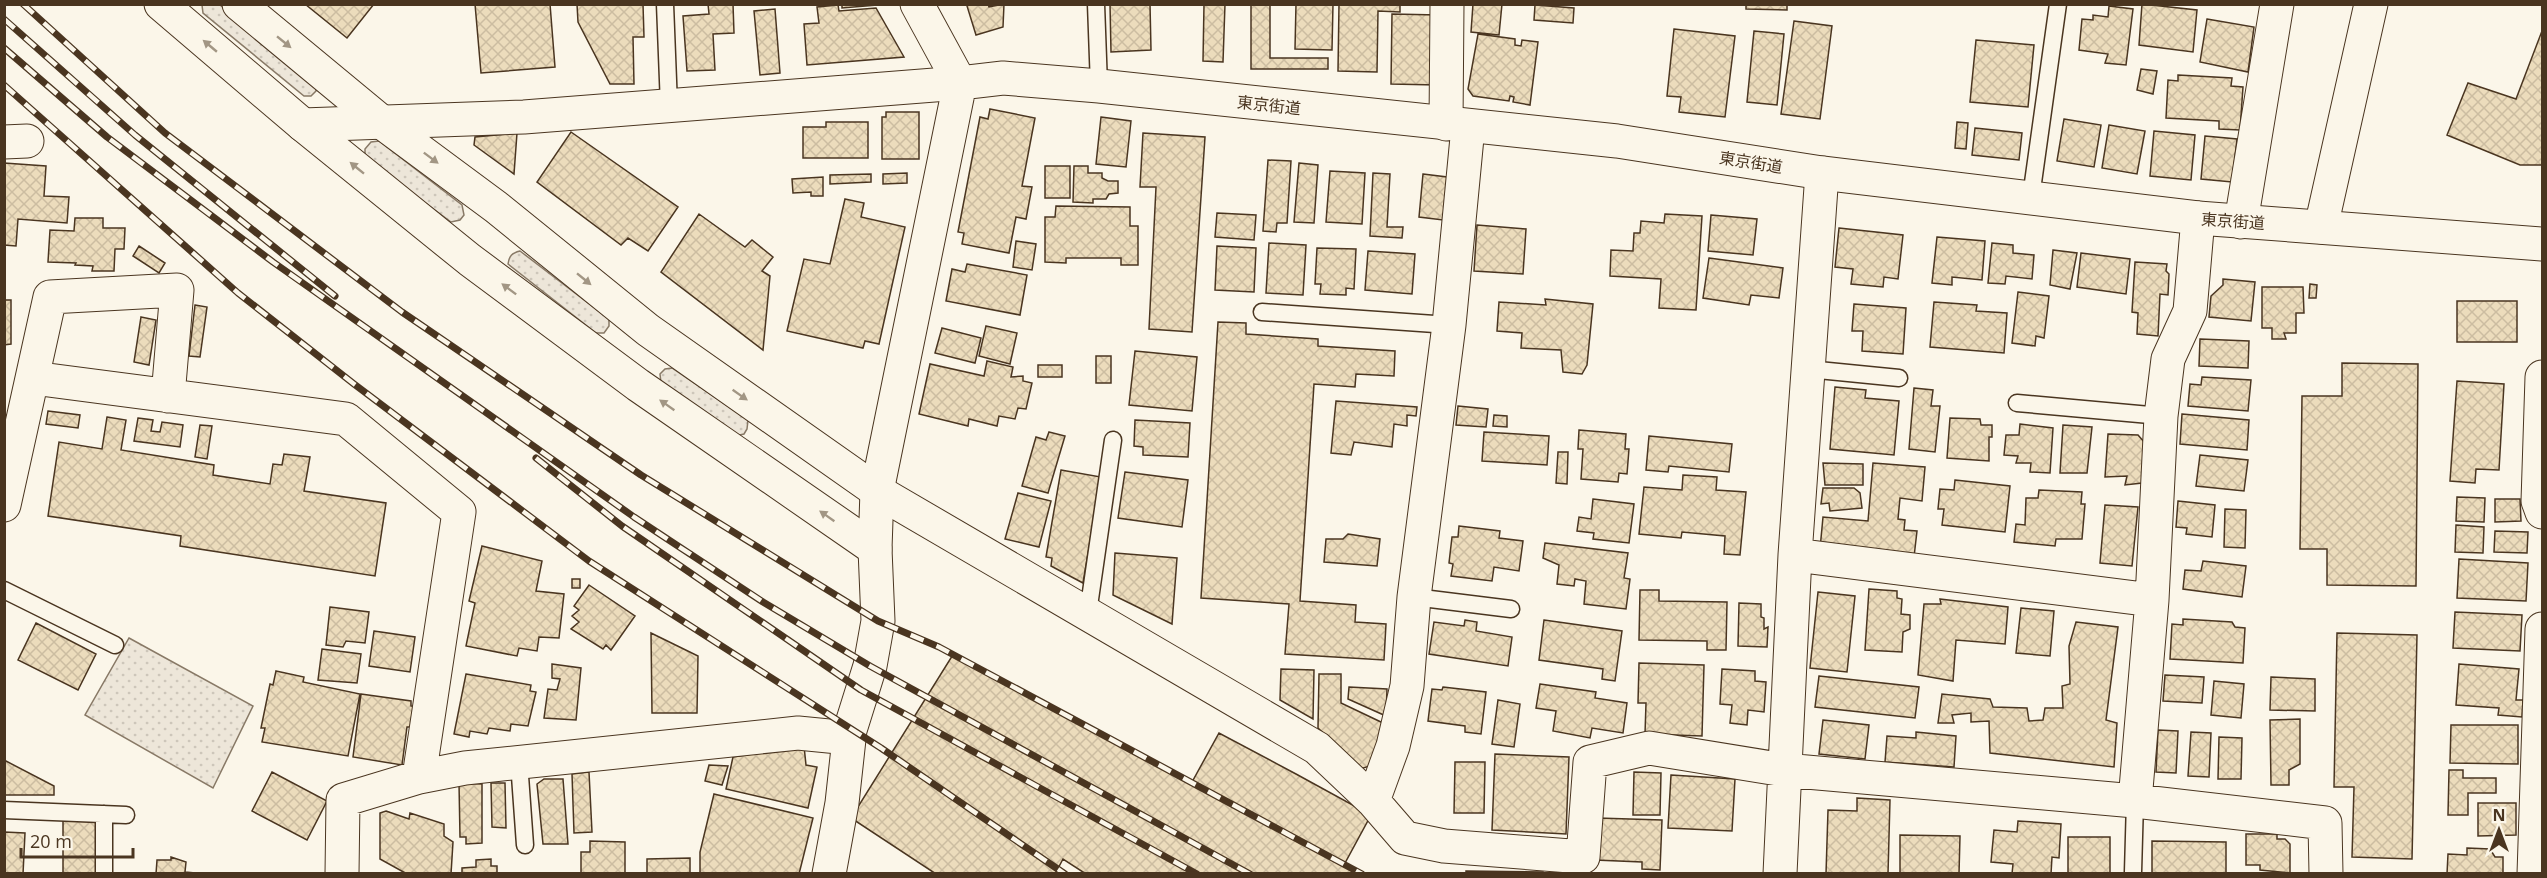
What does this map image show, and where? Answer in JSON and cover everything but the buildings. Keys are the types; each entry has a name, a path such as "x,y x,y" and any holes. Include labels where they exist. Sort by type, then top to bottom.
{"street":[{"path":"161,4 303,125 470,260 638,385 875,549"},
{"path":"239,4 384,124 496,207 648,330 877,491 1317,748 1373,801 1405,838 1444,846 1583,857 1590,762 1649,748 1784,771 2135,801 2325,823 2326,873"},
{"path":"829,873 842,803 849,738 861,690 870,666 878,621 875,549 877,491 960,83 917,4"},
{"path":"1373,801 1393,746 1407,686 1414,597 1449,325 1457,125 1447,4"},
{"path":"2241,222 2277,4"},
{"path":"2321,226 2371,4"},
{"name":"東京街道","path":"303,125 384,124 524,117 1003,78 1099,86 1617,141 1822,173 2198,218 2542,243"},
{"path":"1780,873 1795,555 1822,173"},
{"path":"2135,801 2152,600 2161,416 2168,359 2190,311 2198,218"},
{"path":"4,505 50,297 177,290 168,396"},
{"path":"2542,377 2538,501 2542,512"},
{"path":"33,378 346,419 459,512 419,777"},
{"path":"1795,555 2152,600"},
{"path":"2534,873 2542,629"},
{"path":"342,873 343,800 419,777 465,768 798,733 849,738"}],"lane":[{"path":"665,4 669,106"},
{"path":"1096,4 1099,86"},
{"path":"2031,197 2058,4"},
{"path":"1262,312 1449,325"},
{"path":"1808,369 1899,378"},
{"path":"2017,403 2161,416"},
{"path":"1088,613 1113,440"},
{"path":"4,590 115,645"},
{"path":"1414,597 1510,609"},
{"path":"519,762 525,845"},
{"path":"2133,872 2135,801"},
{"path":"4,810 126,815"},
{"path":"104,814 104,873"}],"shaded area":[{"path":"202,5 220,5 315,85 316,91 311,96 304,96 203,13"},
{"path":"379,141 462,205 464,215 460,220 451,222 365,158 365,149 371,142"},
{"path":"520,251 609,319 609,326 604,333 596,333 508,264 511,255"},
{"path":"672,368 748,420 744,434 735,436 661,383 660,374 665,369"},
{"path":"129,638 253,706 213,788 85,715"}],"railway":[{"path":"23,4 165,133 402,312 641,475 878,621 939,647 1362,874"},
{"path":"4,19 135,135 335,296"},
{"path":"4,48 107,137 273,262 634,517 763,602 870,666 1250,874"},
{"path":"4,85 238,293 354,384 589,561 881,748 1065,874"},
{"path":"536,458 622,526 861,690 1197,874"}]}
